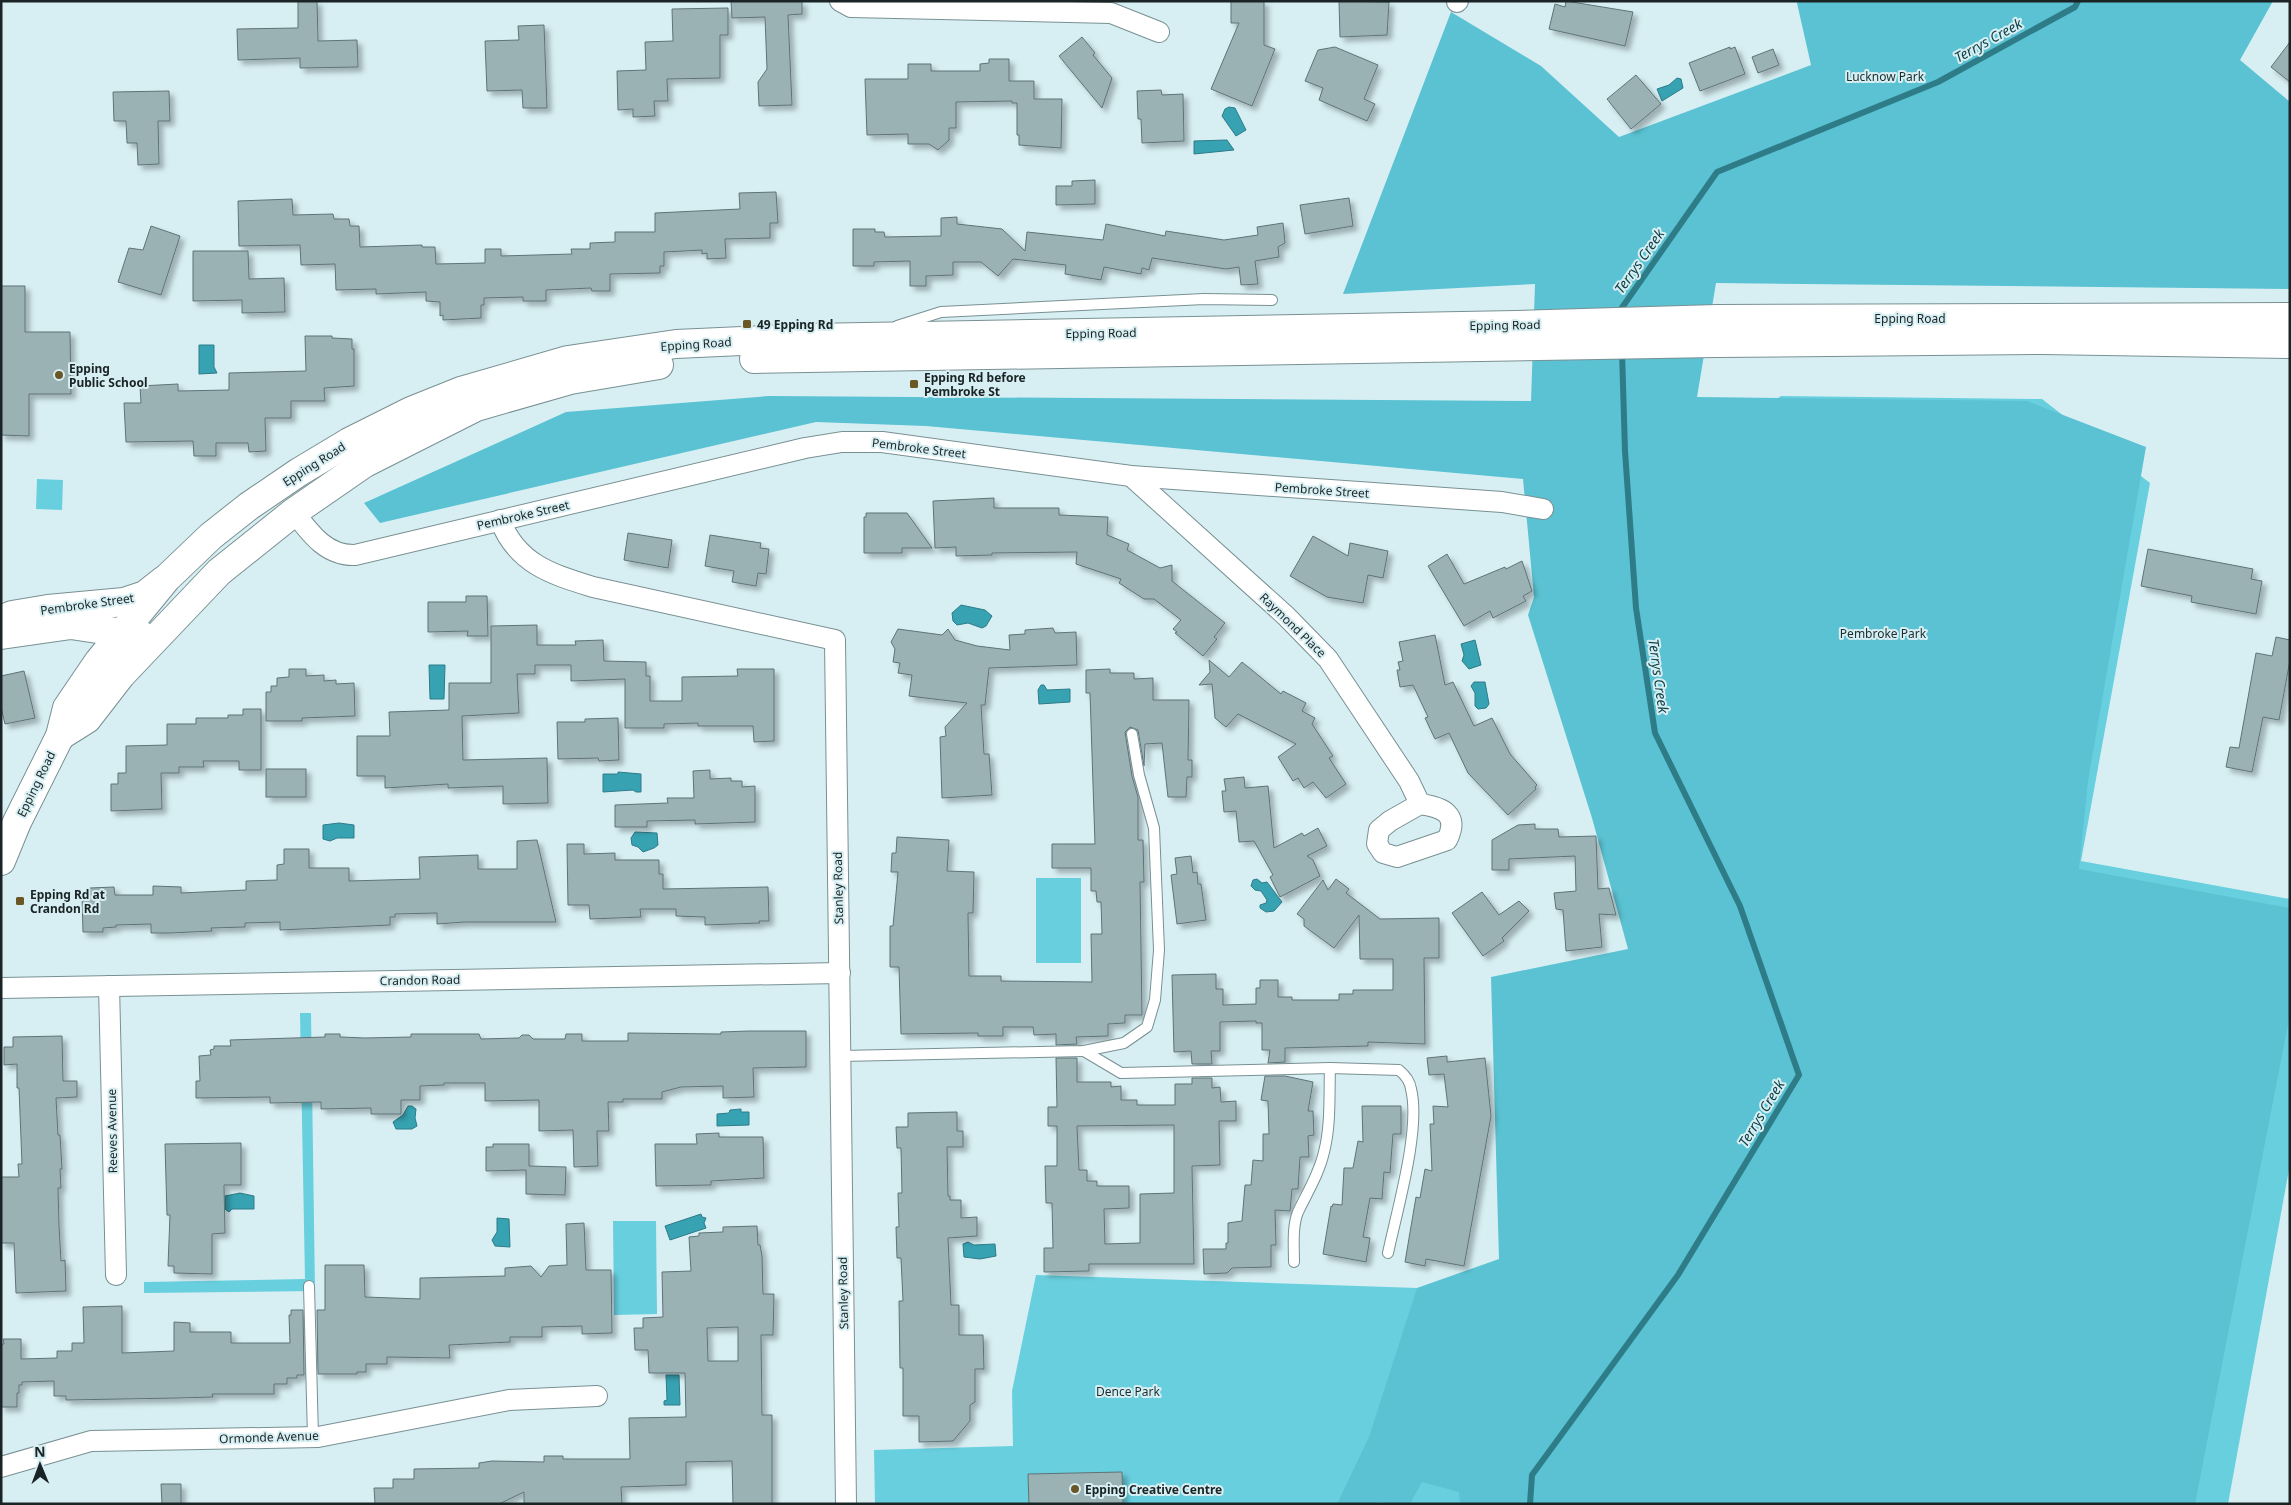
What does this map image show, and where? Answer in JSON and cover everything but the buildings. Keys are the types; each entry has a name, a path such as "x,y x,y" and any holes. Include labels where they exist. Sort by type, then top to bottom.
{"main road":[{"name":"Epping Road","path":"60,736 87,719 121,675 220,572 294,512 365,463 476,407 570,380 645,367 777,358 1516,336 2290,317"},
{"name":"Epping Road","path":"1716,331 2043,340 2290,344"},
{"name":"Epping Road","path":"1,861 17,822 60,736 67,708 121,633 167,578 212,536 249,506 299,472 348,442 411,411 461,390 568,360 676,344 809,338 1516,336"},
{"name":"Pembroke Street","path":"1,620 12,615 124,602 145,595 167,578"},
{"name":"Pembroke Street","path":"1,635 71,625 155,638"}],"street":[{"path":"840,1 851,7 1111,12 1159,32"},
{"name":"Pembroke Street","path":"294,512 327,548 346,556 355,556 805,448 842,442 882,442 1131,476 1502,502 1543,509"},
{"name":"Raymond Place","path":"1131,476 1286,616 1328,659 1409,782 1420,804"},
{"name":"Stanley Road","path":"500,520 506,536 515,549 536,564 560,577 593,587 835,640 846,1504"},
{"name":"Crandon Road","path":"1,988 840,972"},
{"name":"Reeves Avenue","path":"109,986 116,1275"},
{"name":"Ormonde Avenue","path":"1,1467 91,1441 313,1437 508,1400 597,1396"}],"lane":[{"path":"860,338 941,312 1204,299 1272,300"},
{"path":"841,1056 1084,1051 1124,1044 1146,1027 1155,1000 1159,950 1154,828 1139,775 1132,734"},
{"path":"1084,1051 1122,1073 1330,1068 1399,1070 1405,1075 1411,1088 1413,1131 1388,1253"},
{"path":"1294,1262 1295,1225 1298,1213 1308,1194 1324,1153 1329,1118 1330,1068"},
{"path":"309,1286 313,1437"}],"green space":[{"name":"Lucknow Park","path":"1798,1 2273,1 2240,60 2290,102 2290,289 1716,283 1697,397 2027,401 2146,447 2088,781 2079,869 2290,908 2290,1014 2195,1504 1460,1504 1459,1492 1422,1482 1410,1504 1376,1502 1375,1504 1337,1504 1369,1437 1417,1288 1499,1259 1491,977 1628,949 1592,818 1528,615 1534,597 1523,479 926,426 816,422 380,523 364,503 566,412 769,396 1531,401 1535,284 1343,294 1451,12 1541,66 1619,137 1811,65"},
{"name":"Pembroke Park","path":"1781,396 2042,399 2150,483 2081,861 2290,899 2290,1164 2228,1504 875,1504 874,1450 1013,1446 1012,1391 1036,1275 1417,1288 1710,1267 1630,492"},
{"path":"37,479 63,480 62,510 36,509"},
{"path":"1036,878 1081,878 1081,963 1036,963"},
{"path":"300,1013 311,1013 315,1291 144,1293 144,1282 305,1279"},
{"path":"613,1221 656,1221 657,1314 614,1315"}],"shaded area":[{"path":"1677,78 1681,79 1683,88 1662,101 1657,89 1669,85"},
{"path":"1229,107 1235,108 1246,130 1236,136 1222,116 1225,109"},
{"path":"1227,140 1234,150 1194,154 1194,141"},
{"path":"199,345 214,345 214,367 217,373 199,374"},
{"path":"961,605 985,610 992,616 986,626 982,628 968,623 957,625 953,621 952,613"},
{"path":"1475,640 1481,665 1469,669 1462,661 1464,655 1461,644"},
{"path":"429,665 445,665 444,699 430,699"},
{"path":"1474,682 1485,682 1489,704 1486,708 1478,709 1475,706 1475,693 1471,686"},
{"path":"1041,685 1044,685 1047,690 1070,689 1070,702 1039,704 1038,690"},
{"path":"618,772 641,774 641,792 633,790 603,792 603,774 618,774"},
{"path":"339,823 354,825 354,838 337,838 330,841 323,839 323,825"},
{"path":"635,832 657,833 658,845 643,852 638,847 632,845 631,838"},
{"path":"1257,879 1262,883 1267,882 1282,902 1274,911 1266,912 1260,908 1260,905 1266,903 1267,900 1261,891 1255,890 1251,886 1253,880"},
{"path":"408,1106 416,1109 415,1118 417,1126 412,1129 396,1129 393,1122 403,1115"},
{"path":"741,1109 741,1112 749,1112 749,1125 717,1126 717,1114"},
{"path":"240,1193 254,1196 254,1209 232,1209 229,1212 225,1209 225,1196"},
{"path":"701,1214 702,1217 706,1218 704,1223 706,1228 670,1240 665,1226"},
{"path":"497,1218 509,1219 510,1247 495,1246 492,1240 497,1232"},
{"path":"968,1242 974,1245 995,1244 996,1256 980,1259 964,1257 963,1244"},
{"path":"666,1375 679,1375 680,1405 664,1405 664,1401 667,1400"}],"waterway":[{"name":"Terrys Creek","path":"1621,316 1621,309 1717,172 1938,82 2075,7 2078,1"},
{"name":"Terrys Creek","path":"1530,1504 1532,1475 1678,1275 1799,1075 1740,906 1655,733 1636,608 1625,451 1622,351"}],"place":[{"name":"49 Epping Rd","path":"747,324"},
{"name":"Epping Public School","path":"59,375"},
{"name":"Epping Rd before Pembroke St","path":"914,384"},
{"name":"Epping Rd at Crandon Rd","path":"20,901"},
{"name":"Epping Creative Centre","path":"1075,1489"}],"park label":[{"name":"Dence Park","path":"1128,1391"}]}
